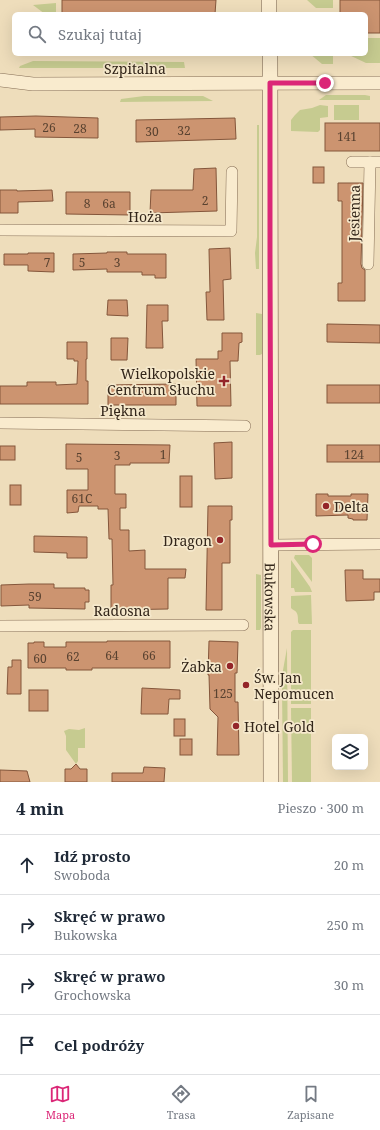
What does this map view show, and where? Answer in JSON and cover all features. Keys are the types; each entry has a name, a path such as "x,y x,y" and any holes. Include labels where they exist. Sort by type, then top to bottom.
{"main road":[{"path":"269,0 269,12"},
{"name":"Bukowska","path":"270,56 272,781"}],"street":[{"name":"Szpitalna","path":"0,80 40,84 380,83"},
{"name":"Jesienna","path":"352,162 375,162 368,264"},
{"name":"Hoża","path":"0,230 231,231 232,172"},
{"name":"Piękna","path":"0,423 245,426"},
{"path":"271,545 380,544"},
{"name":"Radosna","path":"0,626 243,625"}],"green space":[{"path":"307,0 333,0 333,8 316,8"},
{"path":"56,3 56,12 42,12 33,5"},
{"path":"368,38 380,38 380,63 366,63 351,56 368,56"},
{"path":"312,56 333,56 333,64 322,64"},
{"path":"33,61 184,62 185,68 19,68 20,66"},
{"path":"326,95 365,95 370,96 370,100 319,100"},
{"path":"144,96 203,96 213,101 120,102 121,99"},
{"path":"320,105 328,106 328,117 320,118 320,130 318,132 291,131 291,120 300,110"},
{"path":"334,105 359,105 359,120 334,120"},
{"path":"257,125 259,125 259,269 256,269 255,253 257,237"},
{"path":"256,313 262,314 262,354 260,355 256,355"},
{"path":"295,555 309,555 312,558 312,582 294,558"},
{"path":"291,560 312,592 295,592 294,588 291,588"},
{"path":"256,574 261,575 260,630 256,630"},
{"path":"311,595 312,624 299,624 297,614 291,608 291,596"},
{"path":"293,630 311,630 311,704 291,704 291,632"},
{"path":"287,648 288,782 283,782 282,687"},
{"path":"291,708 311,708 311,782 292,782"},
{"path":"85,728 85,748 78,748 78,761 76,764 66,750 66,736 64,731 69,729 79,730"}],"building":[{"path":"62,0 216,0 215,12 62,12"},
{"path":"340,0 380,0 380,33 368,33 368,12 340,12"},
{"path":"36,116 98,118 98,138 35,137 35,129 0,130 0,117"},
{"path":"235,118 236,139 136,142 136,120"},
{"path":"325,123 380,123 380,151 325,151"},
{"path":"313,167 324,167 324,183 313,183"},
{"path":"216,168 217,211 150,213 151,190 193,190 194,169"},
{"path":"338,183 363,183 361,264 362,268 365,270 365,301 338,301 338,283 342,283 342,201 338,201"},
{"path":"0,190 52,190 53,201 18,202 18,213 0,213"},
{"path":"66,192 130,192 130,215 66,214"},
{"path":"230,248 231,279 223,280 224,320 207,320 206,292 210,292 209,249"},
{"path":"127,252 127,254 166,254 166,278 155,278 155,275 142,275 142,272 107,272 107,269 73,270 73,254"},
{"path":"54,253 54,272 28,271 28,265 4,265 4,254"},
{"path":"108,300 127,300 128,316 107,315"},
{"path":"147,305 168,305 168,321 162,321 163,348 146,348"},
{"path":"327,324 380,325 380,343 327,342"},
{"path":"222,333 242,333 242,342 239,343 238,361 230,361 231,406 197,406 196,359 218,359 218,351 222,351"},
{"path":"111,338 128,338 127,360 111,360"},
{"path":"67,342 87,342 86,381 88,381 88,404 0,404 0,386 27,386 27,382 56,382 56,385 77,384 78,361 74,361 74,359 67,359"},
{"path":"176,384 176,405 108,405 108,385"},
{"path":"327,385 380,385 380,403 327,403"},
{"path":"232,442 232,478 215,479 214,443"},
{"path":"66,444 170,445 169,463 130,463 130,465 115,465 115,494 126,494 126,508 120,508 120,530 129,530 129,551 145,550 145,569 186,569 185,578 168,578 168,609 111,610 111,585 113,585 112,539 109,539 108,509 98,509 98,506 79,506 78,512 67,513 67,490 88,490 88,469 66,469"},
{"path":"327,445 380,445 380,462 327,462"},
{"path":"0,446 15,446 15,460 0,460"},
{"path":"180,476 192,476 192,507 180,507"},
{"path":"10,485 21,485 21,505 10,505"},
{"path":"316,494 328,494 328,496 351,496 351,494 368,494 367,520 353,520 348,518 348,515 316,516"},
{"path":"208,506 232,506 232,520 230,520 230,563 222,563 222,610 206,610"},
{"path":"34,536 87,537 87,558 67,558 67,553 34,552"},
{"path":"345,570 363,570 363,579 380,579 380,592 374,592 374,600 346,601"},
{"path":"54,584 54,588 85,588 85,590 89,590 89,602 85,602 85,609 29,608 29,605 1,606 1,585"},
{"path":"170,641 170,668 92,668 92,670 66,670 66,668 28,668 28,643 44,642 44,647 66,647 66,642"},
{"path":"209,641 238,642 237,673 235,673 235,702 238,702 239,755 217,755 218,717 210,709 208,675"},
{"path":"12,660 21,660 21,694 7,694 8,667 12,667"},
{"path":"142,688 180,690 180,699 169,699 168,714 141,714"},
{"path":"29,690 48,690 48,711 29,711"},
{"path":"174,719 185,719 185,736 174,736"},
{"path":"180,739 192,739 192,755 180,755"},
{"path":"76,764 80,769 87,769 87,782 65,782 65,769 71,769"},
{"path":"144,767 165,768 164,782 112,782 112,773 143,773"},
{"path":"0,770 27,771 30,782 0,782"}],"place":[{"name":"Wielkopolskie Centrum Słuchu","path":"224,381"},
{"name":"Delta","path":"326,506"},
{"name":"Dragon","path":"220,540"},
{"name":"Żabka","path":"230,666"},
{"name":"Św. Jan Nepomucen","path":"246,685"},
{"name":"Hotel Gold","path":"236,726"}],"route":[{"path":"313,544 271,545 270,83 325,83"}]}
